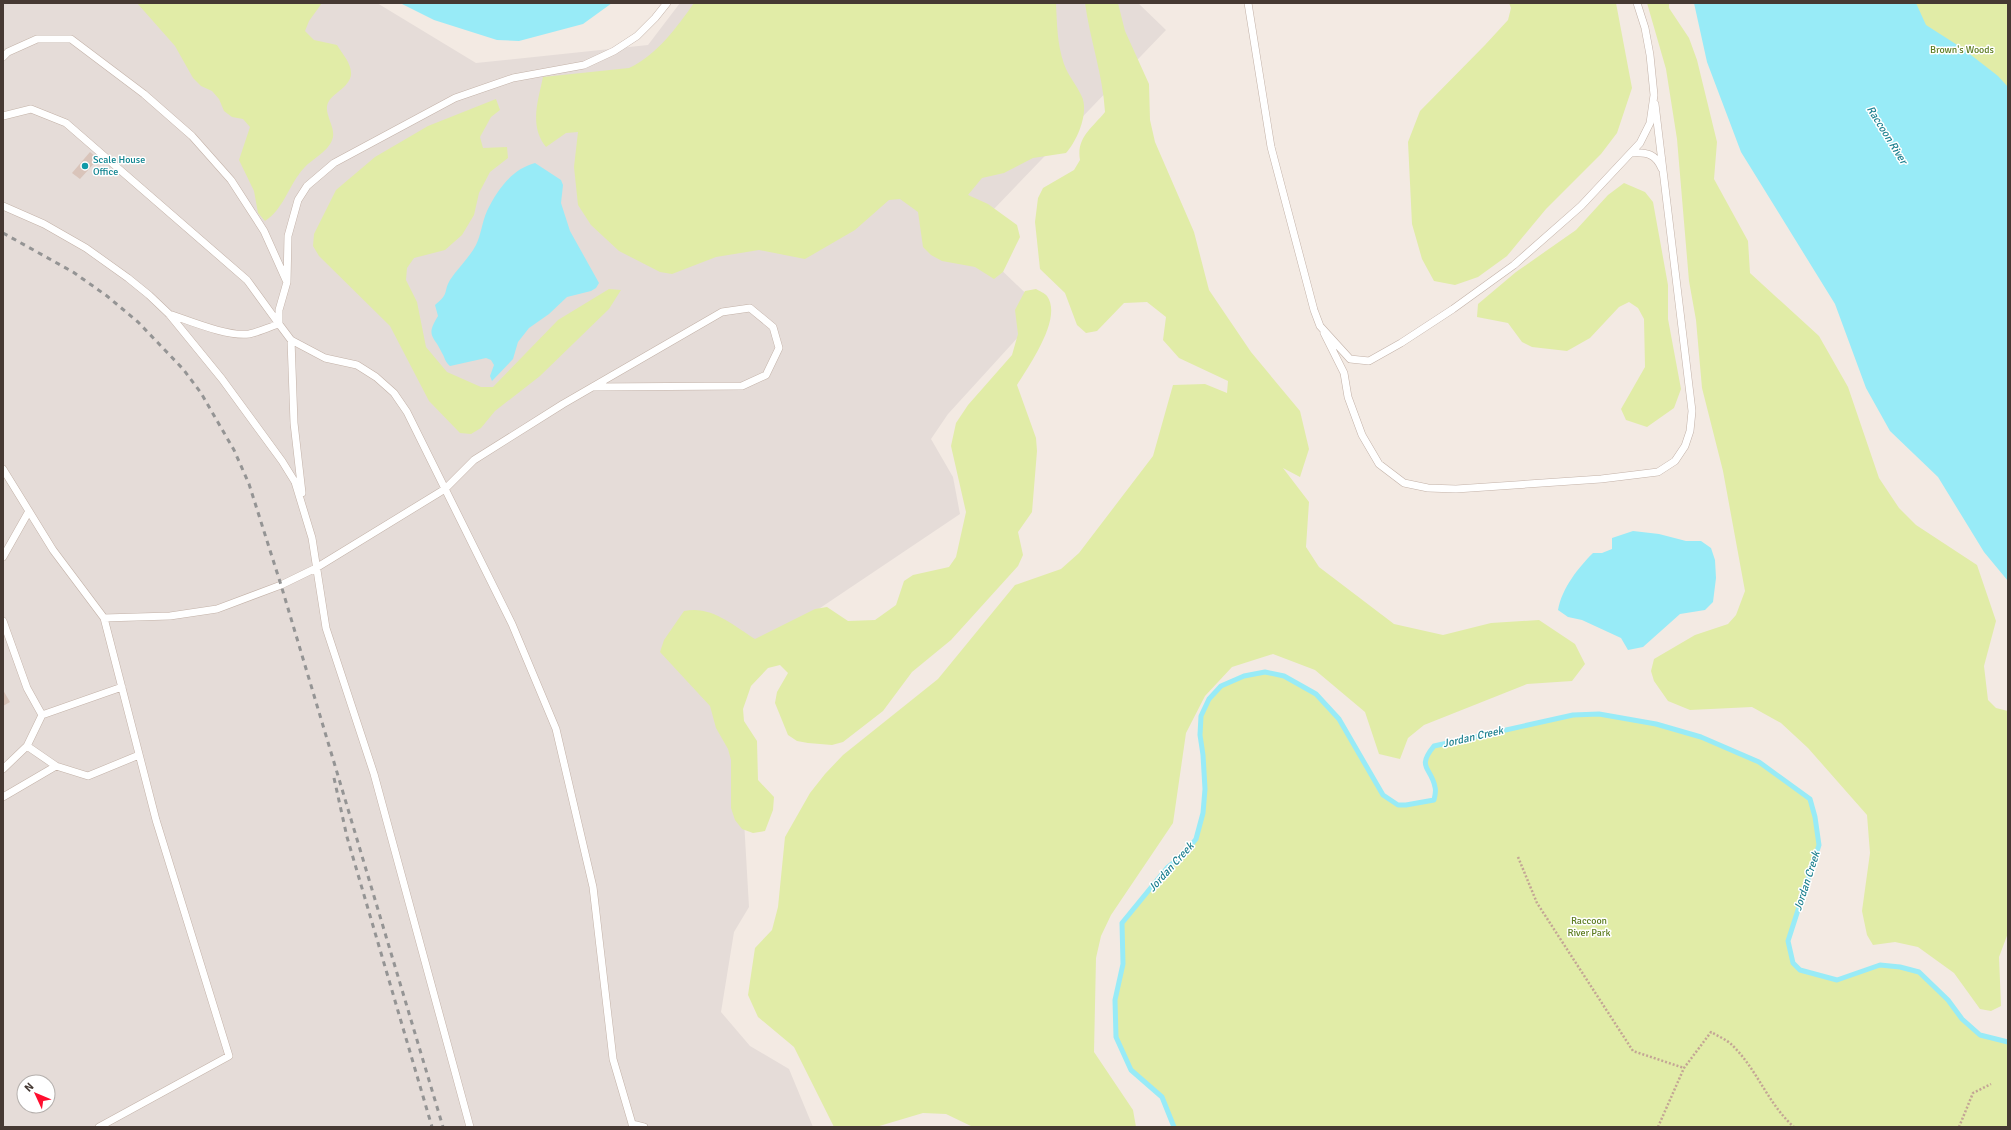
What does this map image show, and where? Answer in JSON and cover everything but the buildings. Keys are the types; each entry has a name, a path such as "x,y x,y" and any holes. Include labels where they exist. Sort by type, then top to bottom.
{"lane":[{"path":"279,324 279,310 287,282 288,236 298,200 307,186 334,163 455,98 513,78 584,64 614,51 637,36 668,3"},
{"path":"1248,3 1271,147 1308,292 1320,326 1344,373 1348,397 1362,435 1379,464 1404,483 1428,488 1456,489 1601,479 1658,472 1675,461 1685,446 1690,431 1692,411 1665,176 1645,28 1637,3"},
{"path":"3,57 8,52 37,39 71,39 144,94 192,136 231,180 264,231 287,282"},
{"path":"1320,326 1350,359 1369,361 1384,354 1453,309 1514,265 1581,206 1632,152 1648,130 1654,95"},
{"path":"3,116 31,109 66,123 247,280 291,340 325,358 357,365 376,377 394,393 406,412 512,624 556,729 593,887 613,1059 632,1125 644,1127"},
{"path":"1632,152 1644,152 1651,154 1658,160 1665,176"},
{"path":"3,206 44,224 86,248 128,278 169,314 222,379 282,461 295,482 312,538 326,628 374,774 470,1127"},
{"path":"104,618 170,616 217,609 281,585 316,568 445,489 474,460 594,387 722,312 750,308 773,327 779,348 766,375 742,386 594,387"},
{"path":"169,314 207,327 234,333 248,334 279,324"},
{"path":"291,340 294,423 303,506"},
{"path":"3,469 53,550 104,618 156,820 229,1056 99,1127"},
{"path":"3,557 29,511"},
{"path":"3,622 27,688 42,714"},
{"path":"3,769 26,746 42,714 122,687"},
{"path":"26,746 56,766 88,776 139,755"},
{"path":"3,797 56,766"}],"path":[{"path":"1518,857 1537,903 1633,1051 1684,1068"},
{"path":"1658,1127 1684,1068 1711,1032 1731,1044 1747,1061 1784,1118 1794,1127"},
{"path":"1959,1127 1973,1093 1991,1084"}],"shaded area":[{"path":"3,3 377,3 476,63 648,45 680,3 1138,3 1166,30 967,237 1043,310 948,414 931,439 953,477 960,514 735,665 749,907 734,932 721,1012 750,1046 789,1069 813,1127 3,1127"}],"green space":[{"path":"137,3 322,3 309,21 305,31 314,40 337,45 349,63 351,71 350,79 327,105 333,132 331,142 325,150 304,168 294,181 277,210 265,221 258,213 254,191 239,160 250,127 243,119 232,117 224,111 219,99 212,91 201,86 193,78 175,46"},
{"path":"694,3 1056,3 1060,49 1066,68 1082,97 1084,104 1083,119 1078,134 1066,153 1033,158 1004,173 982,178 968,195 988,204 1017,225 1020,237 1003,272 994,279 975,267 942,261 931,255 923,247 918,212 900,199 889,200 855,230 805,259 759,250 716,257 672,274 660,272 619,251 591,225 578,205 574,167 578,132 566,133 546,147 541,139 536,122 536,113 543,77 629,68 649,56 666,40"},
{"path":"1085,3 1118,3 1125,31 1149,84 1150,120 1155,142 1194,232 1209,290 1251,352 1300,411 1309,449 1300,477 1283,468 1309,502 1306,547 1319,567 1394,624 1443,635 1491,623 1539,620 1575,644 1585,664 1572,681 1527,684 1424,725 1408,738 1400,759 1379,754 1365,712 1315,670 1273,654 1232,667 1205,696 1186,733 1173,823 1111,915 1101,936 1096,958 1094,1052 1133,1110 1136,1127 973,1127 946,1114 923,1113 876,1127 834,1127 794,1047 758,1017 748,995 755,948 772,930 778,907 785,837 810,793 825,774 843,755 938,679 1015,585 1061,569 1079,553 1153,456 1173,385 1205,384 1227,393 1228,381 1179,358 1163,340 1166,317 1147,302 1124,303 1097,331 1086,333 1077,325 1065,293 1040,269 1035,222 1038,198 1043,188 1074,170 1080,160 1080,145 1083,139 1090,128 1105,112 1102,85"},
{"path":"1509,3 1616,3 1632,88 1617,133 1601,154 1546,209 1507,256 1478,277 1455,285 1434,281 1422,259 1412,224 1408,142 1420,111 1508,20 1511,8"},
{"path":"1647,3 1669,3 1669,8 1689,38 1697,60 1717,142 1714,179 1748,241 1750,273 1819,336 1848,387 1879,478 1899,508 1916,525 1977,565 1996,621 1984,666 1988,700 1996,708 2008,711 2008,933 1999,957 2001,1006 1991,1011 1980,1009 1954,973 1918,947 1895,942 1873,945 1867,935 1862,911 1870,853 1867,815 1808,748 1781,723 1752,707 1690,710 1668,701 1654,681 1651,671 1654,659 1695,635 1728,624 1736,615 1745,591 1723,471 1702,388 1696,320 1689,281 1677,139 1666,69"},
{"name":"Brown's Woods","path":"1876,3 2008,3 2008,164"},
{"path":"496,99 500,110 491,117 480,137 483,148 507,147 508,158 490,172 479,193 474,215 462,235 445,250 414,258 407,268 406,280 417,302 426,347 447,372 481,387 493,387 558,320 609,289 621,290 609,309 540,376 495,411 481,428 471,434 460,433 429,401 390,326 319,256 313,246 314,234 336,190 375,157 428,126"},
{"path":"1624,183 1645,192 1653,202 1668,285 1668,319 1681,389 1674,408 1647,427 1626,420 1621,409 1645,367 1644,319 1638,308 1629,302 1619,307 1590,338 1567,351 1532,347 1522,342 1508,323 1477,317 1478,304 1516,272 1576,230 1608,195"},
{"path":"1036,289 1047,296 1051,305 1051,316 1048,329 1036,354 1017,385 1036,438 1037,451 1032,512 1018,532 1023,555 1018,566 951,640 912,672 883,711 843,742 832,745 808,743 797,741 788,735 775,703 777,692 788,673 780,665 768,668 751,686 743,709 744,721 757,741 758,780 774,797 773,810 765,831 753,833 742,829 735,820 731,808 731,760 728,749 716,728 710,706 660,652 664,640 684,611 694,610 713,614 730,622 755,639 815,609 827,607 848,621 875,620 896,605 904,581 913,575 949,567 956,557 966,512 951,446 956,423 968,405 1012,355 1018,334 1015,310 1025,291"},
{"name":"Raccoon River Park","path":"1265,672 1279,676 1303,687 1325,703 1343,724 1355,744 1370,775 1382,794 1390,801 1402,806 1434,800 1435,787 1425,763 1434,746 1573,715 1599,714 1656,724 1701,737 1759,762 1810,799 1815,817 1819,845 1788,941 1793,963 1801,970 1837,980 1880,965 1900,967 1919,972 1948,1000 1962,1019 1980,1035 2008,1042 2008,1127 1174,1127 1162,1097 1131,1070 1116,1037 1116,1000 1123,964 1122,923 1155,882 1187,851 1200,829 1204,808 1205,775 1200,727 1205,704 1218,688 1227,683 1243,677"}],"water":[{"path":"400,3 612,3 583,24 519,41 497,40 434,20"},
{"name":"Raccoon River","path":"1694,3 1916,3 1926,25 1962,48 1998,76 2008,87 2008,581 1984,552 1938,477 1890,431 1866,388 1835,304 1741,152 1707,62"},
{"path":"535,163 561,180 563,185 561,203 570,231 599,283 596,288 591,291 567,297 549,314 529,328 518,342 513,359 492,381 490,376 494,365 491,360 486,358 450,366 447,363 431,332 438,316 435,305 443,298 450,280 476,245 487,211 495,195 512,175"},
{"path":"1633,531 1659,534 1686,541 1701,541 1711,548 1715,560 1716,578 1713,602 1705,610 1680,614 1643,647 1628,650 1621,638 1582,620 1568,617 1558,610 1567,586 1587,559 1593,553 1602,553 1612,549 1612,538"}],"waterway":[{"name":"Jordan Creek","path":"1174,1127 1162,1097 1131,1070 1116,1037 1115,1000 1123,964 1122,923 1167,868 1184,854 1196,839 1203,813 1205,789 1200,735 1201,716 1209,699 1221,686 1244,676 1265,672 1284,676 1316,694 1339,719 1383,795 1398,805 1434,800 1435,787 1425,763 1434,746 1573,715 1599,714 1656,724 1701,737 1759,762 1810,799 1815,817 1819,845 1788,941 1793,963 1800,970 1837,980 1880,965 1900,967 1919,972 1948,1000 1962,1019 1980,1035 2008,1042"}],"railway":[{"path":"3,233 73,272 107,296 138,322 183,369 201,393 234,450 249,484 281,585 443,1127"},
{"path":"334,778 347,837 432,1127"}],"place":[{"name":"Scale House Office","path":"85,166"}]}
